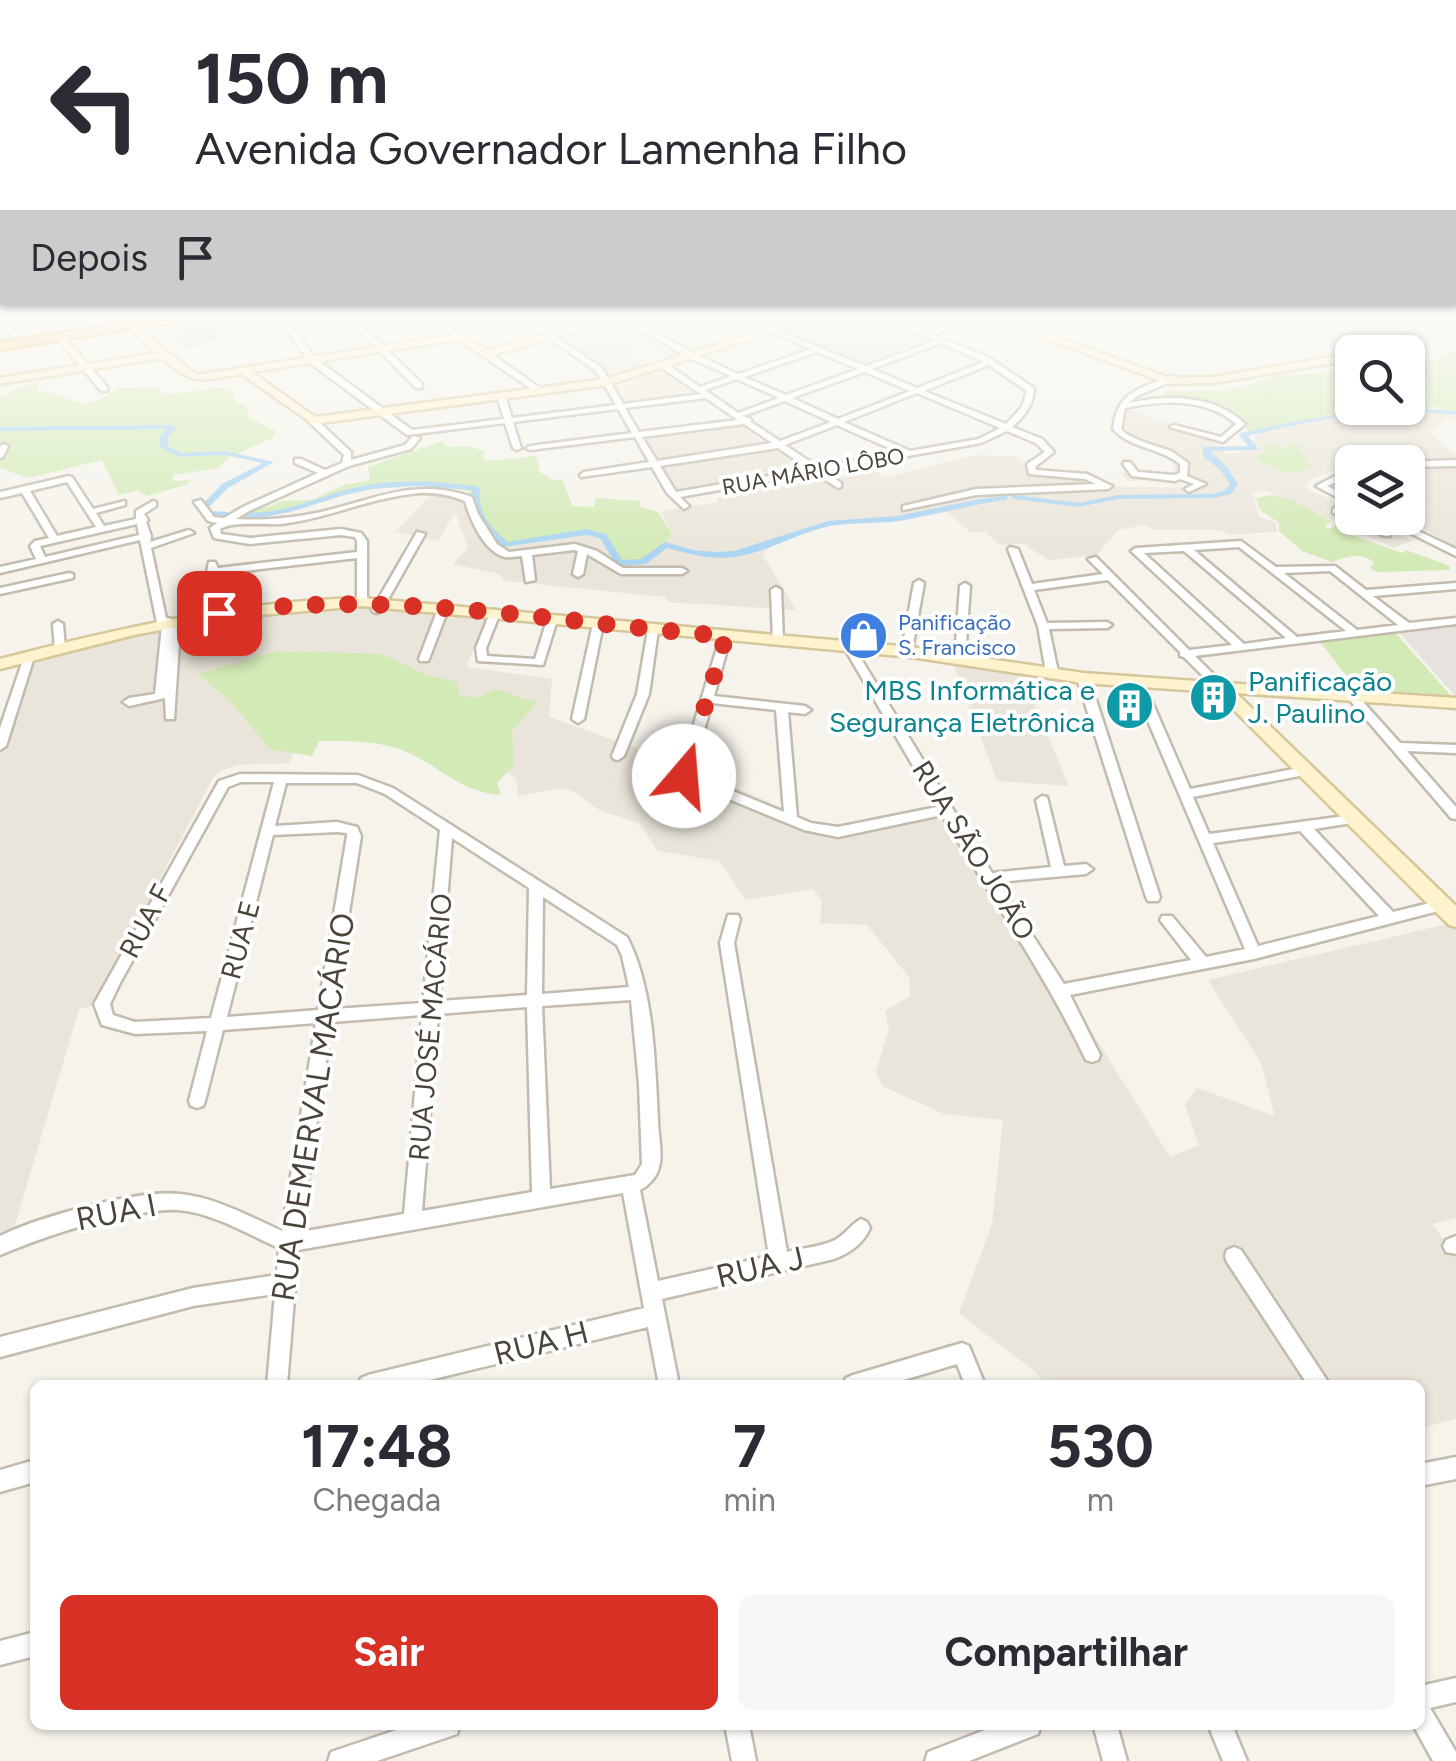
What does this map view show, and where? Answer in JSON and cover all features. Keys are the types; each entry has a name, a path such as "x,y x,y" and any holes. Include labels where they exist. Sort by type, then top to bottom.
{"street":[{"path":"282,397 348,454 346,464"},
{"path":"362,397 415,436 678,397"},
{"path":"313,422 492,397"},
{"path":"502,397 517,448"},
{"path":"616,397 684,506"},
{"path":"709,397 838,484"},
{"path":"584,475 778,444 900,397"},
{"path":"906,508 976,492 1108,486 1088,477 1032,472 1030,466 1049,454 1049,448 935,397"},
{"path":"1008,427 1022,412 1028,397"},
{"path":"1129,397 1119,408 1118,432 1177,455 1184,462 1182,476"},
{"path":"530,448 744,418 785,398 909,454"},
{"path":"1119,408 1149,401 1198,404 1224,411 1241,424 1223,440 1174,426"},
{"name":"RUA MÁRIO LÔBO","path":"674,495 981,441 1008,427"},
{"path":"373,605 360,537 352,533 237,541 214,532 226,519 246,509 346,464 408,447 415,436"},
{"path":"298,462 325,473"},
{"path":"1425,464 1456,463"},
{"path":"1128,464 1134,474 1182,476 1202,484 1189,489"},
{"path":"0,495 69,478 102,529"},
{"path":"1335,479 1320,486 1335,494"},
{"path":"24,489 54,539"},
{"path":"198,502 207,517 303,518 409,492 453,494 469,499 473,514 494,546 507,554 583,548 621,571 682,571"},
{"path":"92,512 122,504"},
{"path":"153,504 140,514 175,636 170,716"},
{"path":"42,560 35,544 142,520"},
{"path":"0,570 190,533"},
{"path":"373,605 420,534"},
{"path":"1424,535 1456,552"},
{"path":"151,542 177,550"},
{"path":"1241,647 1136,552 1232,542 1254,552 1352,631"},
{"path":"1185,547 1294,640"},
{"path":"578,574 583,548"},
{"path":"1013,548 1043,626 1052,672"},
{"path":"219,613 212,568 363,554"},
{"path":"527,554 530,580"},
{"path":"1093,559 1106,577 1449,912"},
{"path":"1275,570 1332,568 1406,626"},
{"path":"0,592 69,576"},
{"path":"1028,588 1106,577"},
{"path":"912,652 908,644 919,583"},
{"path":"960,658 965,586"},
{"path":"1367,593 1456,586"},
{"path":"776,590 778,641"},
{"path":"0,664 170,621 219,613 286,603 373,605 912,652 1082,678 1217,684 1456,703"},
{"path":"424,659 443,609"},
{"path":"495,614 479,654 482,659 539,663 552,620"},
{"path":"129,702 160,697 170,621"},
{"path":"1184,654 1352,631 1456,622"},
{"path":"58,624 60,649"},
{"path":"578,719 598,624"},
{"path":"1043,626 1107,625"},
{"path":"618,756 643,694 653,630"},
{"path":"726,636 684,776 791,820 838,832 946,810"},
{"name":"RUA SÃO JOÃO","path":"850,648 946,810 1061,991 1092,1055"},
{"path":"0,746 29,657"},
{"path":"1082,678 1153,897"},
{"path":"1137,680 1254,953"},
{"path":"1352,696 1450,800 1456,814"},
{"path":"710,699 805,710"},
{"path":"782,707 791,820"},
{"path":"1397,746 1456,749"},
{"path":"1186,794 1304,771"},
{"path":"281,778 358,779 372,783 622,940 631,957 637,994 651,1166 648,1176 630,1185 289,1243"},
{"name":"RUA F","path":"218,1024 136,1028 106,1020 102,1004 218,788 233,780 281,778"},
{"name":"RUA E","path":"196,1102 281,778"},
{"path":"1042,800 1058,869"},
{"path":"1205,839 1353,820"},
{"name":"RUA DEMERVAL MACÁRIO","path":"269,831 337,826 352,830 354,836 289,1243 277,1380"},
{"path":"1305,828 1390,918"},
{"name":"RUA JOSÉ MACÁRIO","path":"412,1224 446,830"},
{"path":"988,878 1086,868"},
{"path":"536,888 534,1002 541,1198"},
{"path":"1061,991 1254,953 1390,918 1449,912"},
{"path":"733,919 728,943 779,1261"},
{"path":"1167,920 1202,964"},
{"path":"218,1024 637,994"},
{"path":"630,1185 668,1380"},
{"name":"RUA I","path":"0,1246 51,1224 167,1201 211,1211 289,1243"},
{"name":"RUA J","path":"651,1292 834,1250 861,1228"},
{"path":"1234,1256 1317,1380"},
{"path":"0,1347 193,1296 284,1283"},
{"name":"RUA H","path":"389,1380 656,1315"},
{"path":"871,1380 962,1354 973,1380"},
{"path":"1425,1474 1456,1468"},
{"path":"0,1481 30,1473"},
{"path":"0,1654 30,1645"},
{"path":"1425,1697 1456,1690"},
{"path":"1425,1721 1447,1761"},
{"path":"340,1761 433,1730"},
{"path":"737,1730 744,1761"},
{"path":"937,1761 1016,1730"},
{"path":"1107,1730 1115,1761"},
{"path":"1222,1730 1235,1761"}],"shaded area":[{"path":"621,397 663,397 624,402"},
{"path":"1122,407 1204,436 1228,454 1254,449 1254,435 1320,420 1335,418 1335,425 1425,425 1425,410 1456,412 1456,421 1447,420 1430,431 1456,454 1456,459 1425,460 1425,445 1335,445 1335,470 1310,480 1304,487 1335,502 1335,521 1265,490 1253,493 1259,517 1276,522 1277,532 1228,535 1221,530 1155,530 1144,525 1118,530 1097,555 1048,560 1024,544 999,545 985,532 970,532 942,508 902,518 824,525 775,540 763,555 796,610 669,602 665,597 505,581 499,574 453,564 468,548 455,512 438,541 395,532 436,490 469,494 470,501 505,547 590,533 608,544 613,562 643,562 663,547 672,534 661,511 875,471 884,478 974,455 1015,456 1031,471 1084,474 1104,486 1196,488 1197,483 1190,479 1129,481 1120,473 1175,473 1171,455 1115,433 1113,409"},
{"path":"740,424 764,443 657,460 640,437"},
{"path":"774,447 807,469 679,492 658,466"},
{"path":"1425,462 1456,462 1456,548 1425,529"},
{"path":"1365,535 1401,535 1412,540 1394,548"},
{"path":"281,600 377,600 490,610 466,667 552,679 549,717 687,766 782,808 797,820 844,825 940,804 1023,922 1170,1157 1199,1145 1185,1105 1197,1088 1275,1116 1261,1063 1208,980 1456,922 1456,1218 1432,1224 1456,1256 1456,1419 1425,1427 1425,1380 1042,1380 959,1313 992,1224 1003,1120 944,1114 882,1086 876,1072 889,1029 885,1011 910,996 909,977 867,925 820,923 822,901 813,889 746,900 719,861 658,851 639,823 601,811 573,791 560,788 518,796 516,779 435,719 314,692 290,763 239,765 219,771 212,780 93,1006 79,1009 12,1235 0,1245 0,719 30,653 159,620"},
{"path":"1456,624 1456,697 1396,629"},
{"path":"952,661 1021,672 1069,786 997,781"}],"green space":[{"path":"0,397 63,397 84,404 104,397 234,397 246,406 249,418 276,431 272,438 230,457 218,468 173,475 172,481 191,480 186,485 147,496 138,490 119,495 102,460 28,478 0,468"},
{"path":"1173,397 1335,397 1335,416 1262,433 1249,431 1226,412"},
{"path":"1425,397 1456,397 1456,412 1425,407"},
{"path":"442,441 448,447 468,446 484,451 483,459 536,456 540,472 552,480 562,480 573,506 594,507 596,498 640,501 639,506 658,512 672,534 654,554 632,562 613,562 608,544 590,533 505,547 481,523 468,491 409,482 374,485 286,513 230,514 238,509 270,507 281,501 312,500 344,485 370,480 368,467"},
{"path":"1294,442 1303,446 1297,448 1307,456 1304,460 1313,465 1297,475 1259,461 1255,455 1266,452 1267,443 1283,449"},
{"path":"1272,495 1292,500 1331,521 1325,526 1329,529 1335,526 1335,535 1351,535 1402,553 1406,550 1450,566 1450,570 1377,572 1370,568 1374,562 1364,557 1332,562 1302,551 1279,531 1279,523 1260,510 1256,498"},
{"path":"1392,629 1452,697 1356,688 1317,638"},
{"path":"276,651 382,654 429,676 458,682 459,695 476,698 496,689 537,703 512,730 514,766 497,782 501,795 473,789 407,752 385,745 319,741 312,756 270,749 230,701 198,674"}],"waterway":[{"path":"1015,497 1079,505 1117,497 1214,496 1228,492 1234,484 1206,454 1206,449 1254,448 1243,435 1380,411 1456,413"},
{"path":"0,429 173,427 164,437 164,447 180,455 225,453 270,462 225,486 203,508 208,513 238,515"},
{"path":"242,515 273,513 387,484 476,488 475,504 482,520 506,545 586,532 603,536 619,563 643,562 665,545 693,552 734,554 828,524 897,519 1005,498"}],"place":[{"name":"Panificação S. Francisco","path":"863,635"},
{"name":"Panificação J. Paulino","path":"1213,697"},
{"name":"MBS Informática e Segurança Eletrônica","path":"1130,706"}],"route":[{"path":"219,613 286,603 362,602 726,636 684,776"}]}
